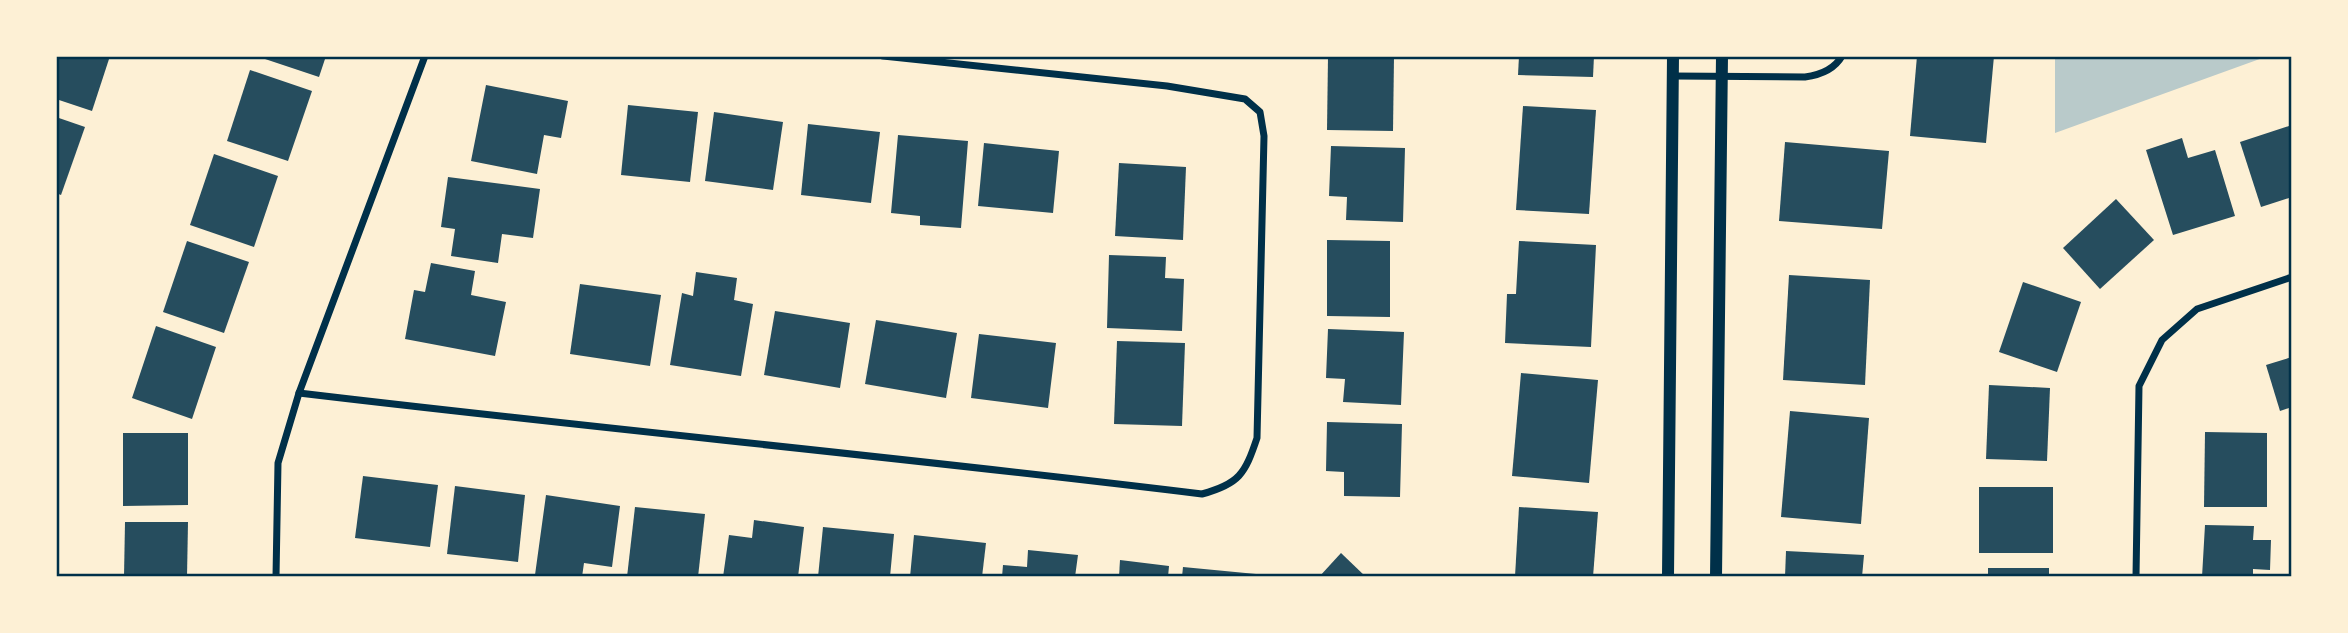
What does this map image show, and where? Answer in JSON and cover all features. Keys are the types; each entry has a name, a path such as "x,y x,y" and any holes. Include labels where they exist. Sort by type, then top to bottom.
{"street":[{"path":"276,577 278,464 299,393 425,56"},
{"path":"299,393 1202,494 1227,488 1242,472 1257,438 1264,136 1260,112 1245,99 1167,86 883,56"},
{"path":"1668,577 1673,56"},
{"path":"1716,577 1722,56"},
{"path":"1673,76 1815,75 1832,68 1842,56"},
{"path":"2136,577 2139,386 2162,340 2197,309 2292,276"}],"shaded area":[{"path":"2055,56 2268,56 2055,133"}],"building":[{"path":"56,56 110,56 92,111 56,99"},
{"path":"256,56 326,56 319,77"},
{"path":"1519,56 1594,56 1593,77 1518,75"},
{"path":"1917,56 1994,56 1986,143 1910,136"},
{"path":"1328,57 1394,57 1393,131 1327,130"},
{"path":"250,70 312,91 288,161 227,141"},
{"path":"486,85 568,101 561,138 544,135 537,174 471,161"},
{"path":"628,105 698,112 690,182 621,175"},
{"path":"1523,106 1596,110 1589,214 1516,210"},
{"path":"714,112 783,122 773,190 705,181"},
{"path":"56,117 85,127 61,195 56,193"},
{"path":"808,124 880,132 871,203 801,195"},
{"path":"2292,125 2292,197 2261,207 2240,142"},
{"path":"898,135 968,141 961,228 920,225 920,216 891,213"},
{"path":"2182,138 2188,158 2215,150 2235,216 2173,235 2146,150"},
{"path":"1785,142 1889,151 1882,229 1779,221"},
{"path":"984,143 1059,151 1053,213 978,206"},
{"path":"1331,146 1405,148 1403,222 1346,220 1347,197 1329,196"},
{"path":"214,154 278,176 254,247 190,225"},
{"path":"1119,163 1186,167 1183,240 1115,236"},
{"path":"448,177 540,189 533,238 502,234 498,263 451,256 455,229 441,227"},
{"path":"2116,199 2154,240 2100,289 2063,248"},
{"path":"1327,240 1390,241 1390,317 1327,316"},
{"path":"187,241 249,262 224,333 163,312"},
{"path":"1519,241 1596,245 1591,347 1505,343 1507,294 1516,294"},
{"path":"1109,255 1166,257 1165,278 1184,279 1182,331 1107,328"},
{"path":"431,263 475,271 471,295 506,302 495,356 405,339 414,290 425,292"},
{"path":"696,272 737,278 734,300 753,304 741,376 670,365 682,293 693,296"},
{"path":"1789,275 1870,280 1865,385 1783,380"},
{"path":"2023,282 2081,302 2057,372 1999,352"},
{"path":"580,284 661,295 650,366 570,354"},
{"path":"775,311 850,323 840,388 764,375"},
{"path":"876,320 957,333 946,398 865,384"},
{"path":"156,326 216,347 192,419 132,398"},
{"path":"1328,329 1404,332 1401,405 1343,402 1345,379 1326,378"},
{"path":"979,334 1056,343 1048,408 971,398"},
{"path":"1117,341 1185,343 1182,426 1114,424"},
{"path":"2292,357 2292,407 2280,411 2266,365"},
{"path":"1521,373 1598,380 1589,483 1512,476"},
{"path":"1989,385 2050,388 2047,461 1986,459"},
{"path":"1790,411 1869,418 1861,524 1781,517"},
{"path":"1327,422 1402,424 1400,497 1344,496 1344,472 1326,471"},
{"path":"2205,432 2267,433 2267,507 2204,507"},
{"path":"123,433 188,433 188,505 123,506"},
{"path":"363,476 438,485 430,547 355,538"},
{"path":"455,486 525,495 518,562 447,554"},
{"path":"1979,487 2053,487 2053,553 1979,553"},
{"path":"546,495 620,506 612,567 584,563 582,577 535,575"},
{"path":"635,507 705,514 698,577 627,577"},
{"path":"1519,507 1598,512 1593,577 1515,577"},
{"path":"754,520 804,527 798,577 723,577 729,535 752,538"},
{"path":"125,522 188,522 187,577 124,577"},
{"path":"2205,525 2254,526 2253,540 2271,540 2270,570 2253,569 2253,577 2202,577"},
{"path":"823,527 894,534 890,577 818,577"},
{"path":"914,535 986,543 982,577 910,577"},
{"path":"1028,550 1078,555 1075,577 1002,577 1003,565 1027,567"},
{"path":"1786,551 1864,555 1862,577 1785,577"},
{"path":"1341,553 1366,577 1319,577"},
{"path":"1120,560 1169,566 1168,577 1119,577"},
{"path":"1183,567 1256,574 1256,577 1182,577"},
{"path":"1988,568 2049,568 2049,577 1988,577"}]}
